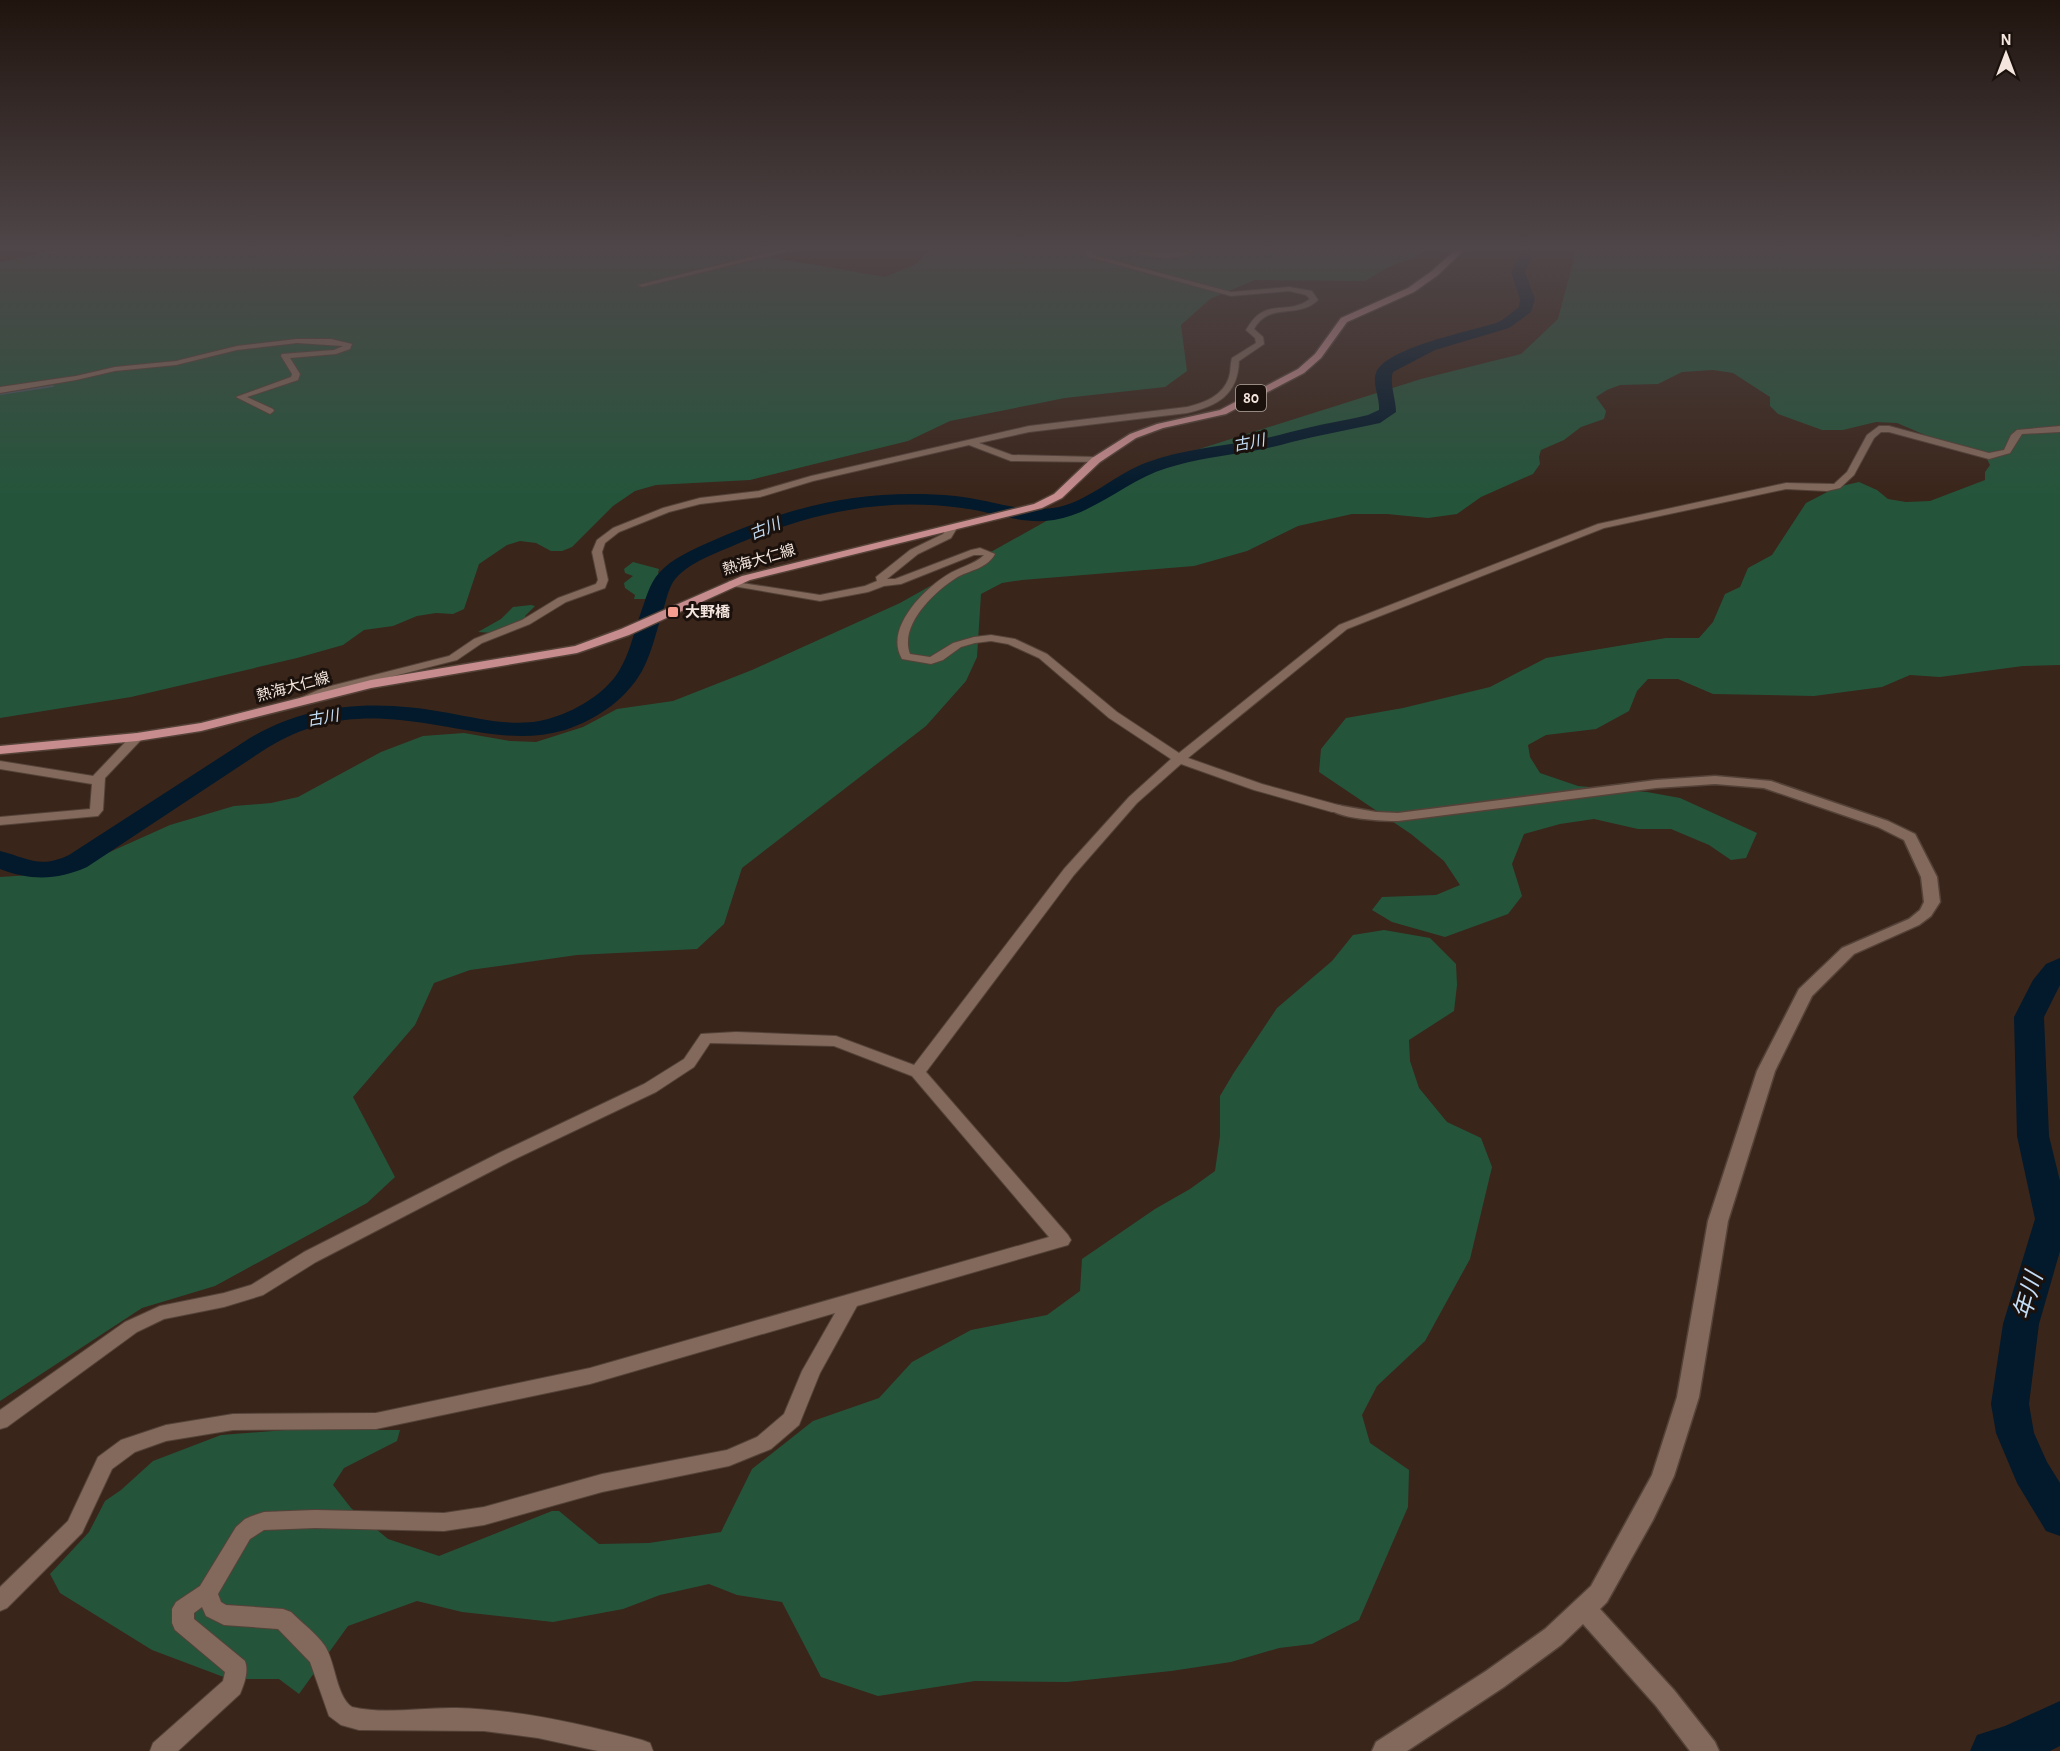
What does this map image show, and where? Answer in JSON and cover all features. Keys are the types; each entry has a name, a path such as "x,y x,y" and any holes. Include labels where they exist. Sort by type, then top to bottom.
{"main road":[{"name":"熱海大仁線","path":"0,750 137,737 221,723 371,684 577,649 635,627 733,583 767,572 1023,510 1054,499 1096,460 1133,436 1160,426 1223,412 1301,371 1318,356 1336,332"}],"street":[{"path":"295,704 327,690 453,658 478,641 526,622 562,600 600,586 603,580 597,552 601,542 616,530 654,514 700,501 760,494 811,479 1029,429 1187,410 1207,405 1228,390 1236,372 1235,360 1260,344 1259,337 1252,332"},
{"path":"0,390 61,381 115,369 176,363 237,348 297,341 331,341 348,344 347,347 336,352 285,356 296,374 295,378 240,397 270,411"},
{"path":"917,1072 1070,872 1133,800 1179,759 1343,627 1601,526 1786,486 1827,488 1837,486 1851,473 1870,437 1879,429 1989,456 2000,456 2009,452 2015,435 2020,432 2060,429"},
{"path":"971,443 1011,458 1096,460"},
{"path":"884,582 880,580 881,576 914,552 947,536 952,528"},
{"path":"733,583 819,598 868,589 884,582 897,582 971,553 980,551 990,554 988,559 951,576 922,600 901,640 902,651 906,657 931,661 957,645 974,640 991,638 1011,641 1043,656 1113,715 1179,759 1258,787 1337,808 1376,816 1398,816 1656,784 1715,780 1741,781 1766,784 1789,791 1899,830 1910,837 1916,845 1929,877 1932,902 1926,913 1914,922 1848,951 1804,993 1766,1071 1718,1221 1688,1397 1663,1476 1645,1513 1599,1594 1543,1644 1385,1751"},
{"path":"0,821 93,813 97,810 98,781 103,772 137,737"},
{"path":"0,765 98,781"},
{"path":"0,1421 131,1327 160,1313 224,1300 257,1290 310,1257 507,1156 650,1088 689,1063 706,1038 836,1041 917,1072 1062,1240 590,1376 376,1421 232,1422 166,1433 128,1446 105,1463 75,1527 0,1601"},
{"path":"171,1748 232,1687 237,1668 183,1623 183,1609 207,1593 243,1533 252,1525 264,1521 444,1522 484,1516 602,1483 729,1458 764,1443 792,1419 811,1371 850,1302"},
{"path":"207,1593 213,1609 224,1615 283,1619 318,1655 335,1706 342,1715 355,1719 378,1720 460,1718 526,1726 642,1751"},
{"path":"1584,1608 1665,1698 1706,1751"}],"green space":[{"path":"0,332 1182,332 1187,371 1165,387 1065,398 950,421 908,441 750,480 656,485 635,491 613,506 572,547 562,551 551,551 536,543 520,541 507,545 479,564 464,609 453,614 436,613 417,616 393,626 364,630 343,645 131,697 0,718"},
{"path":"1545,332 2060,332 2060,665 2023,666 1940,677 1910,675 1882,687 1814,696 1713,694 1678,679 1648,679 1637,691 1629,711 1596,729 1546,735 1528,745 1530,757 1540,773 1578,786 1647,792 1680,798 1757,833 1746,858 1731,860 1709,845 1671,829 1638,829 1594,819 1560,824 1524,834 1512,864 1522,896 1508,914 1445,937 1392,922 1372,910 1382,897 1436,895 1460,885 1444,861 1411,834 1319,772 1321,749 1346,718 1403,708 1490,687 1546,658 1666,638 1699,638 1713,622 1725,594 1740,587 1748,568 1772,555 1806,503 1837,487 1859,482 1877,490 1888,499 1906,502 1930,501 1985,480 1985,472 1990,465 1983,451 1946,444 1897,423 1876,422 1843,430 1822,430 1778,414 1770,406 1770,397 1733,373 1713,370 1682,372 1658,384 1620,385 1607,390 1596,397 1606,411 1604,419 1581,427 1564,440 1541,450 1540,464 1533,474 1481,497 1457,514 1428,518 1387,514 1352,514 1298,526 1247,551 1194,566 1002,583 981,594 977,657 966,681 926,726 742,868 724,924 697,949 577,955 470,970 434,983 415,1025 353,1097 395,1177 367,1203 215,1286 142,1308 0,1401 0,877 63,873 170,825 234,806 271,803 298,797 381,752 423,736 464,733 510,741 536,742 583,727 617,709 673,701 752,670 900,603 1131,476 1193,451 1421,379 1521,354"},
{"path":"633,562 659,569 658,573 662,575 651,599 634,599 635,595 625,588 624,583 633,576 625,573 624,569"},
{"path":"535,606 525,616 527,619 493,633 478,632 501,619 513,607"},
{"path":"1384,930 1430,938 1456,964 1457,985 1454,1011 1409,1040 1410,1061 1419,1088 1447,1122 1481,1138 1492,1167 1470,1259 1425,1341 1377,1386 1362,1415 1370,1443 1409,1470 1408,1507 1359,1620 1312,1644 1279,1648 1231,1662 1171,1671 1067,1682 975,1681 878,1696 821,1677 782,1602 737,1595 709,1584 660,1595 623,1609 553,1622 462,1612 417,1601 348,1626 299,1694 279,1679 229,1679 152,1650 60,1593 50,1574 89,1532 105,1501 153,1461 221,1435 286,1430 400,1430 397,1441 344,1468 333,1485 351,1508 388,1539 439,1556 552,1511 559,1511 599,1544 649,1543 721,1532 752,1469 813,1421 879,1398 912,1362 971,1330 1047,1315 1080,1291 1082,1259 1215,1171 1220,1136 1220,1096 1277,1008 1332,961 1353,935"}],"waterway":[{"name":"古川","path":"0,859 29,869 49,870 68,866 268,738 295,724 324,715 374,712 432,717 509,730 555,725 588,711 608,697 625,680 634,664 660,589 668,575 689,560 748,533 795,515 865,501 913,499 961,502 1031,515 1068,511 1133,474 1170,461 1208,452 1259,445 1374,419 1387,412 1388,399 1383,376 1386,369 1429,347 1481,332"},
{"path":"0,394 53,386"},
{"name":"年川","path":"2060,967 2043,987 2029,1017 2033,1136 2052,1219 2021,1324 2010,1404 2015,1433 2031,1471 2060,1518"},
{"name":"年川","path":"1993,1751 2009,1747 2060,1723"}],"place":[{"name":"大野橋","path":"673,612"}]}
